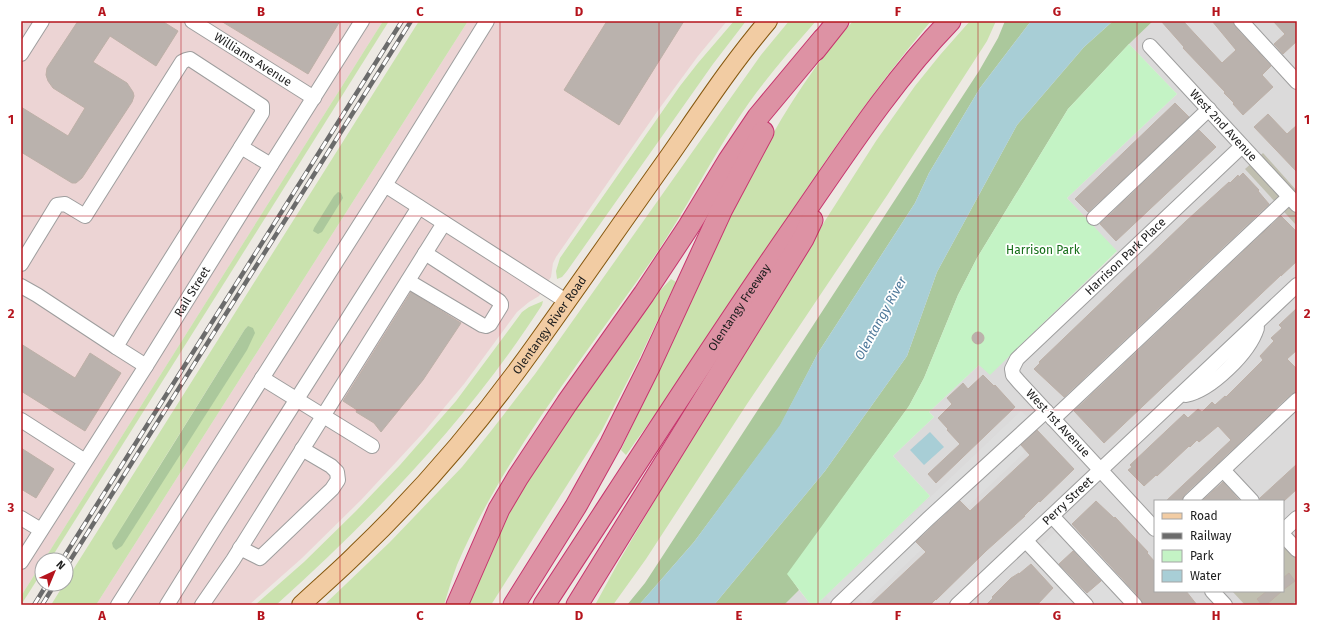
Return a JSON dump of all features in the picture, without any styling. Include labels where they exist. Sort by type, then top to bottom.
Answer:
[{"type":"highway","points":[[457,605],[499,509],[518,477],[567,403],[644,294],[758,117],[838,21]]},
{"type":"highway","name":"Olentangy Freeway","points":[[544,605],[767,266],[845,153],[912,64],[950,21]]},
{"type":"highway","points":[[514,605],[576,506],[611,443],[650,364],[722,209],[758,141],[793,81],[823,39]]},
{"type":"highway","points":[[580,601],[803,239],[845,153]]},
{"type":"highway","points":[[500,605],[576,506]]},
{"type":"main road","name":"Olentangy River Road","points":[[301,605],[357,554],[455,449],[535,346],[709,99],[748,45],[768,21]]},
{"type":"street","points":[[21,54],[42,21]]},
{"type":"street","name":"Williams Avenue","points":[[192,21],[314,98]]},
{"type":"street","name":"Rail Street","points":[[21,562],[146,366],[362,21]]},
{"type":"street","points":[[118,605],[385,185],[487,21]]},
{"type":"street","points":[[1241,21],[1297,82]]},
{"type":"street","name":"West 2nd Avenue","points":[[1150,46],[1293,201]]},
{"type":"street","points":[[21,264],[57,205],[65,204],[85,216],[182,62],[190,60],[262,106],[262,112],[241,147],[116,347]]},
{"type":"street","points":[[1094,218],[1209,109]]},
{"type":"street","name":"Harrison Park Place","points":[[1012,369],[1016,359],[1242,146]]},
{"type":"street","points":[[241,147],[271,165]]},
{"type":"street","points":[[385,185],[566,301]]},
{"type":"street","points":[[838,605],[932,515],[1049,415],[1293,201]]},
{"type":"street","points":[[167,605],[419,207]]},
{"type":"street","points":[[202,605],[324,416],[444,223]]},
{"type":"street","points":[[408,281],[482,326],[490,324],[501,306],[499,301],[425,253]]},
{"type":"street","name":"Perry Street","points":[[957,605],[1179,396],[1192,394],[1209,384],[1235,362],[1256,331],[1260,320],[1297,285]]},
{"type":"street","points":[[21,286],[146,366]]},
{"type":"street","name":"West 1st Avenue","points":[[1012,369],[1013,375],[1154,529]]},
{"type":"street","points":[[262,378],[372,446]]},
{"type":"street","points":[[1191,500],[1297,400]]},
{"type":"street","points":[[21,420],[85,461]]},
{"type":"street","points":[[240,548],[260,558],[332,489],[338,480],[337,472],[331,466],[302,449]]},
{"type":"street","points":[[1223,470],[1251,500]]},
{"type":"street","points":[[1052,516],[1135,605]]},
{"type":"street","points":[[21,518],[41,530]]},
{"type":"street","points":[[1284,530],[1297,518]]},
{"type":"street","points":[[1284,536],[1297,550]]},
{"type":"street","points":[[1026,541],[1081,603]]},
{"type":"street","points":[[1216,592],[1225,605]]},
{"type":"shaded area","points":[[25,21],[383,21],[49,552],[34,552],[34,576],[21,596],[21,28]]},
{"type":"shaded area","points":[[468,21],[727,21],[698,56],[659,109],[556,257],[553,263],[551,277],[539,296],[517,312],[464,384],[423,433],[361,500],[301,559],[249,605],[96,605]]},
{"type":"shaded area","points":[[1153,21],[1297,21],[1297,605],[816,605],[930,496],[893,456],[934,417],[929,412],[980,364],[990,374],[1117,252],[1067,198],[1177,94],[1129,44]]},
{"type":"shaded area","points":[[1263,153],[1297,191],[1297,226],[1245,169]]},
{"type":"shaded area","points":[[1021,411],[1036,426],[1018,443],[1025,452],[968,506],[960,499],[915,541],[922,549],[864,604],[857,597],[848,605],[834,605],[826,596]]},
{"type":"shaded area","points":[[1065,523],[1142,605],[1054,605],[1067,593],[1031,554]]},
{"type":"shaded area","points":[[1284,542],[1297,550],[1297,600],[1292,605],[1245,605],[1233,592],[1284,592]]},
{"type":"shaded area","points":[[799,590],[811,605],[784,605]]},
{"type":"green space","points":[[383,21],[389,21],[55,552],[49,552]]},
{"type":"green space","points":[[419,21],[468,21],[96,605],[51,605],[59,592],[74,592],[74,568]],"holes":[[[248,326],[112,542],[245,329]]]},
{"type":"green space","points":[[734,21],[746,21],[713,64],[567,271],[562,277],[557,279],[556,271],[560,258],[680,86]]},
{"type":"green space","points":[[789,21],[816,21],[754,96],[726,138],[656,254],[575,367],[523,444],[499,483],[477,524],[457,565],[444,605],[324,605],[390,542],[462,467],[491,431],[535,374],[761,55]]},
{"type":"green space","points":[[853,21],[931,21],[899,60],[839,141],[690,365],[626,455],[621,450],[744,187],[793,100],[831,46]]},
{"type":"green space","points":[[970,21],[996,21],[987,41],[888,194],[747,404],[646,559],[613,605],[595,605],[618,563],[752,335],[876,141],[915,86]]},
{"type":"green space","points":[[1005,21],[1031,21],[980,88],[929,173],[915,203],[818,353],[780,426],[694,542],[639,605],[627,605],[645,583],[979,71],[998,38]]},
{"type":"green space","points":[[1113,21],[1153,21],[1129,44],[1068,109],[977,258],[958,295],[924,378],[909,406],[788,574],[799,590],[784,605],[714,605],[825,471],[907,356],[937,272],[1017,125],[1084,47]]},
{"type":"green space","name":"Harrison Park","points":[[1129,44],[1177,94],[1067,198],[1117,251],[990,375],[979,365],[929,412],[934,417],[893,456],[930,496],[816,605],[811,605],[787,574],[909,406],[924,378],[958,295],[977,258],[1068,109]]},
{"type":"green space","points":[[338,192],[341,193],[343,198],[322,232],[318,234],[313,231],[314,228]]},
{"type":"green space","points":[[671,279],[676,282],[639,359],[602,430],[491,605],[467,605],[484,556],[527,478],[654,297]]},
{"type":"green space","points":[[543,301],[542,305],[514,346],[484,387],[419,464],[385,500],[276,605],[255,605],[304,562],[400,465],[456,401],[522,312]]},
{"type":"green space","points":[[248,326],[253,328],[255,333],[247,350],[122,546],[116,550],[112,543]]},
{"type":"green space","points":[[34,576],[34,585],[21,605],[21,596]]},
{"type":"water","name":"Olentangy River","points":[[1031,21],[1113,21],[1084,47],[1017,125],[937,272],[907,356],[825,471],[714,605],[639,605],[694,542],[780,425],[818,353],[915,203],[929,173],[980,88]]},
{"type":"water","points":[[930,432],[944,447],[924,465],[910,450]]},
{"type":"building","points":[[78,21],[162,21],[178,31],[156,66],[110,36],[93,62],[127,83],[134,96],[132,102],[82,178],[76,183],[72,183],[21,152],[21,107],[68,136],[85,108],[53,88],[46,75],[47,68]]},
{"type":"building","points":[[221,21],[340,21],[308,74]]},
{"type":"building","points":[[607,21],[684,21],[619,125],[564,90]]},
{"type":"building","points":[[1161,21],[1183,21],[1222,63],[1236,50],[1212,21],[1233,21],[1235,27],[1271,66],[1262,75],[1273,87],[1243,115],[1224,93],[1225,92],[1183,48],[1184,47]]},
{"type":"building","points":[[1273,21],[1297,21],[1297,41],[1283,54],[1274,44],[1285,34]]},
{"type":"building","points":[[1175,103],[1189,117],[1088,212],[1075,199]]},
{"type":"building","points":[[1268,114],[1287,134],[1297,125],[1297,172],[1254,127]]},
{"type":"building","points":[[1199,130],[1216,147],[1116,241],[1100,224]]},
{"type":"building","points":[[1243,173],[1259,190],[1258,191],[1269,204],[1064,397],[1034,369],[1040,363],[1039,362],[1185,222],[1229,182],[1230,183],[1238,175],[1239,177]]},
{"type":"building","points":[[1281,216],[1297,232],[1297,261],[1104,443],[1074,411]]},
{"type":"building","points":[[411,292],[461,323],[423,380],[381,432],[374,423],[356,412],[357,410],[343,401]]},
{"type":"building","points":[[1297,308],[1297,350],[1287,359],[1297,369],[1297,392],[1291,394],[1184,495],[1182,500],[1167,500],[1231,440],[1218,426],[1199,442],[1197,440],[1190,447],[1189,446],[1144,486],[1128,470],[1132,467],[1130,465],[1184,414],[1188,418],[1198,409],[1202,412],[1212,402],[1215,405],[1225,396],[1226,397],[1263,360],[1260,356],[1274,341],[1271,338],[1282,328],[1279,325]]},
{"type":"building","points":[[976,332],[980,332],[984,338],[980,344],[976,344],[972,340],[972,336]]},
{"type":"building","points":[[21,344],[75,378],[90,353],[121,373],[85,431],[21,391]]},
{"type":"building","points":[[983,375],[994,386],[995,385],[1015,407],[936,483],[928,474],[960,444],[938,418],[952,404],[947,398],[963,383],[968,389]]},
{"type":"building","points":[[1037,430],[1074,469],[930,605],[870,605],[926,552],[916,542],[934,525],[960,501],[970,511],[1030,455],[1021,445]]},
{"type":"building","points":[[21,448],[54,469],[36,498],[21,489]]},
{"type":"building","points":[[1297,464],[1297,489],[1284,501],[1260,500],[1260,498]]},
{"type":"building","points":[[1223,482],[1239,500],[1203,500]]},
{"type":"building","points":[[1096,501],[1114,518],[1115,517],[1148,552],[1147,553],[1154,561],[1154,592],[1187,592],[1197,605],[1143,605],[1141,599],[1072,524]]},
{"type":"building","points":[[1073,551],[1101,581],[1087,593],[1059,564]]},
{"type":"building","points":[[1031,564],[1053,588],[1037,605],[986,605],[1011,578],[1019,574]]},
{"type":"building","points":[[1289,573],[1295,581],[1284,589],[1284,577]]},
{"type":"building","points":[[1266,592],[1281,592],[1266,605],[1262,605],[1257,599]]},
{"type":"railway","points":[[67,552],[402,21]]},
{"type":"railway","points":[[74,554],[411,21]]},
{"type":"railway","points":[[34,605],[42,592]]},
{"type":"railway","points":[[42,605],[50,592]]}]
